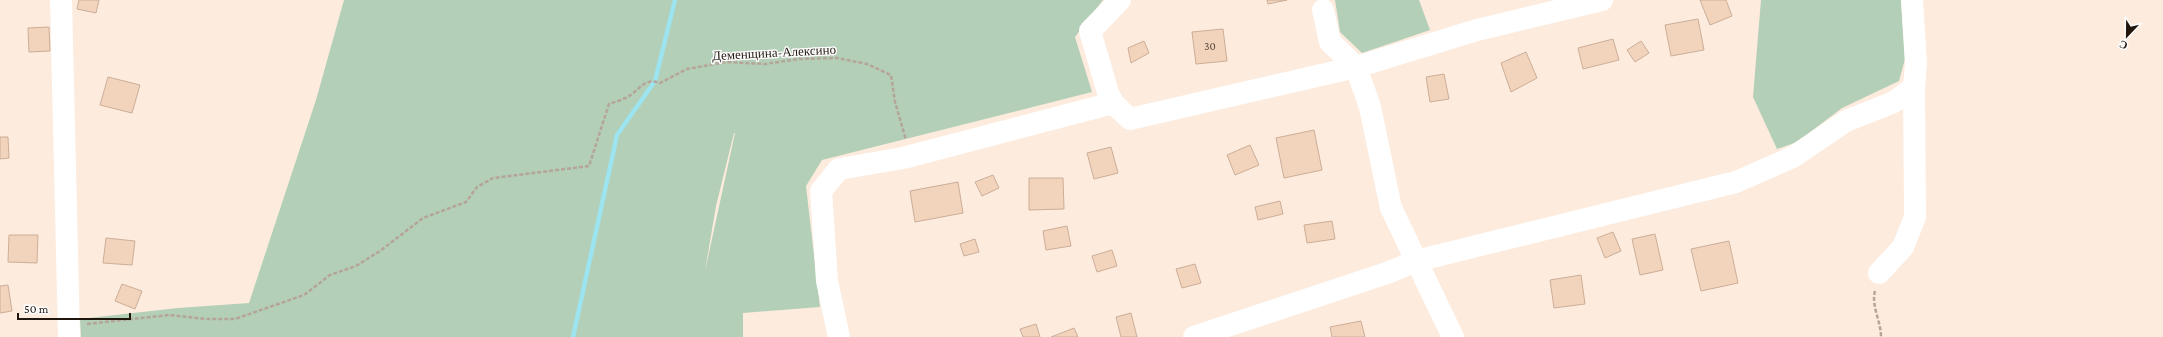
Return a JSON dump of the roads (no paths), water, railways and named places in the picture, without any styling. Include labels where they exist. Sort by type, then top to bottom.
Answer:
[{"type":"street","points":[[61,0],[77,330]]},
{"type":"street","points":[[1120,0],[1090,31],[1108,93],[1113,103],[1130,119],[1356,67],[1477,30],[1602,0]]},
{"type":"street","points":[[1879,273],[1903,246],[1914,217],[1914,86],[1916,64],[1912,0]]},
{"type":"street","points":[[1323,10],[1330,42],[1356,67],[1370,107],[1390,208],[1453,337]]},
{"type":"street","points":[[1194,337],[1387,273],[1416,261],[1736,182],[1793,157],[1846,121],[1894,102],[1914,86]]},
{"type":"street","points":[[839,337],[827,281],[821,191],[839,169],[903,158],[1113,103]]},
{"type":"waterway","points":[[573,337],[617,135],[655,81],[675,0]]}]
